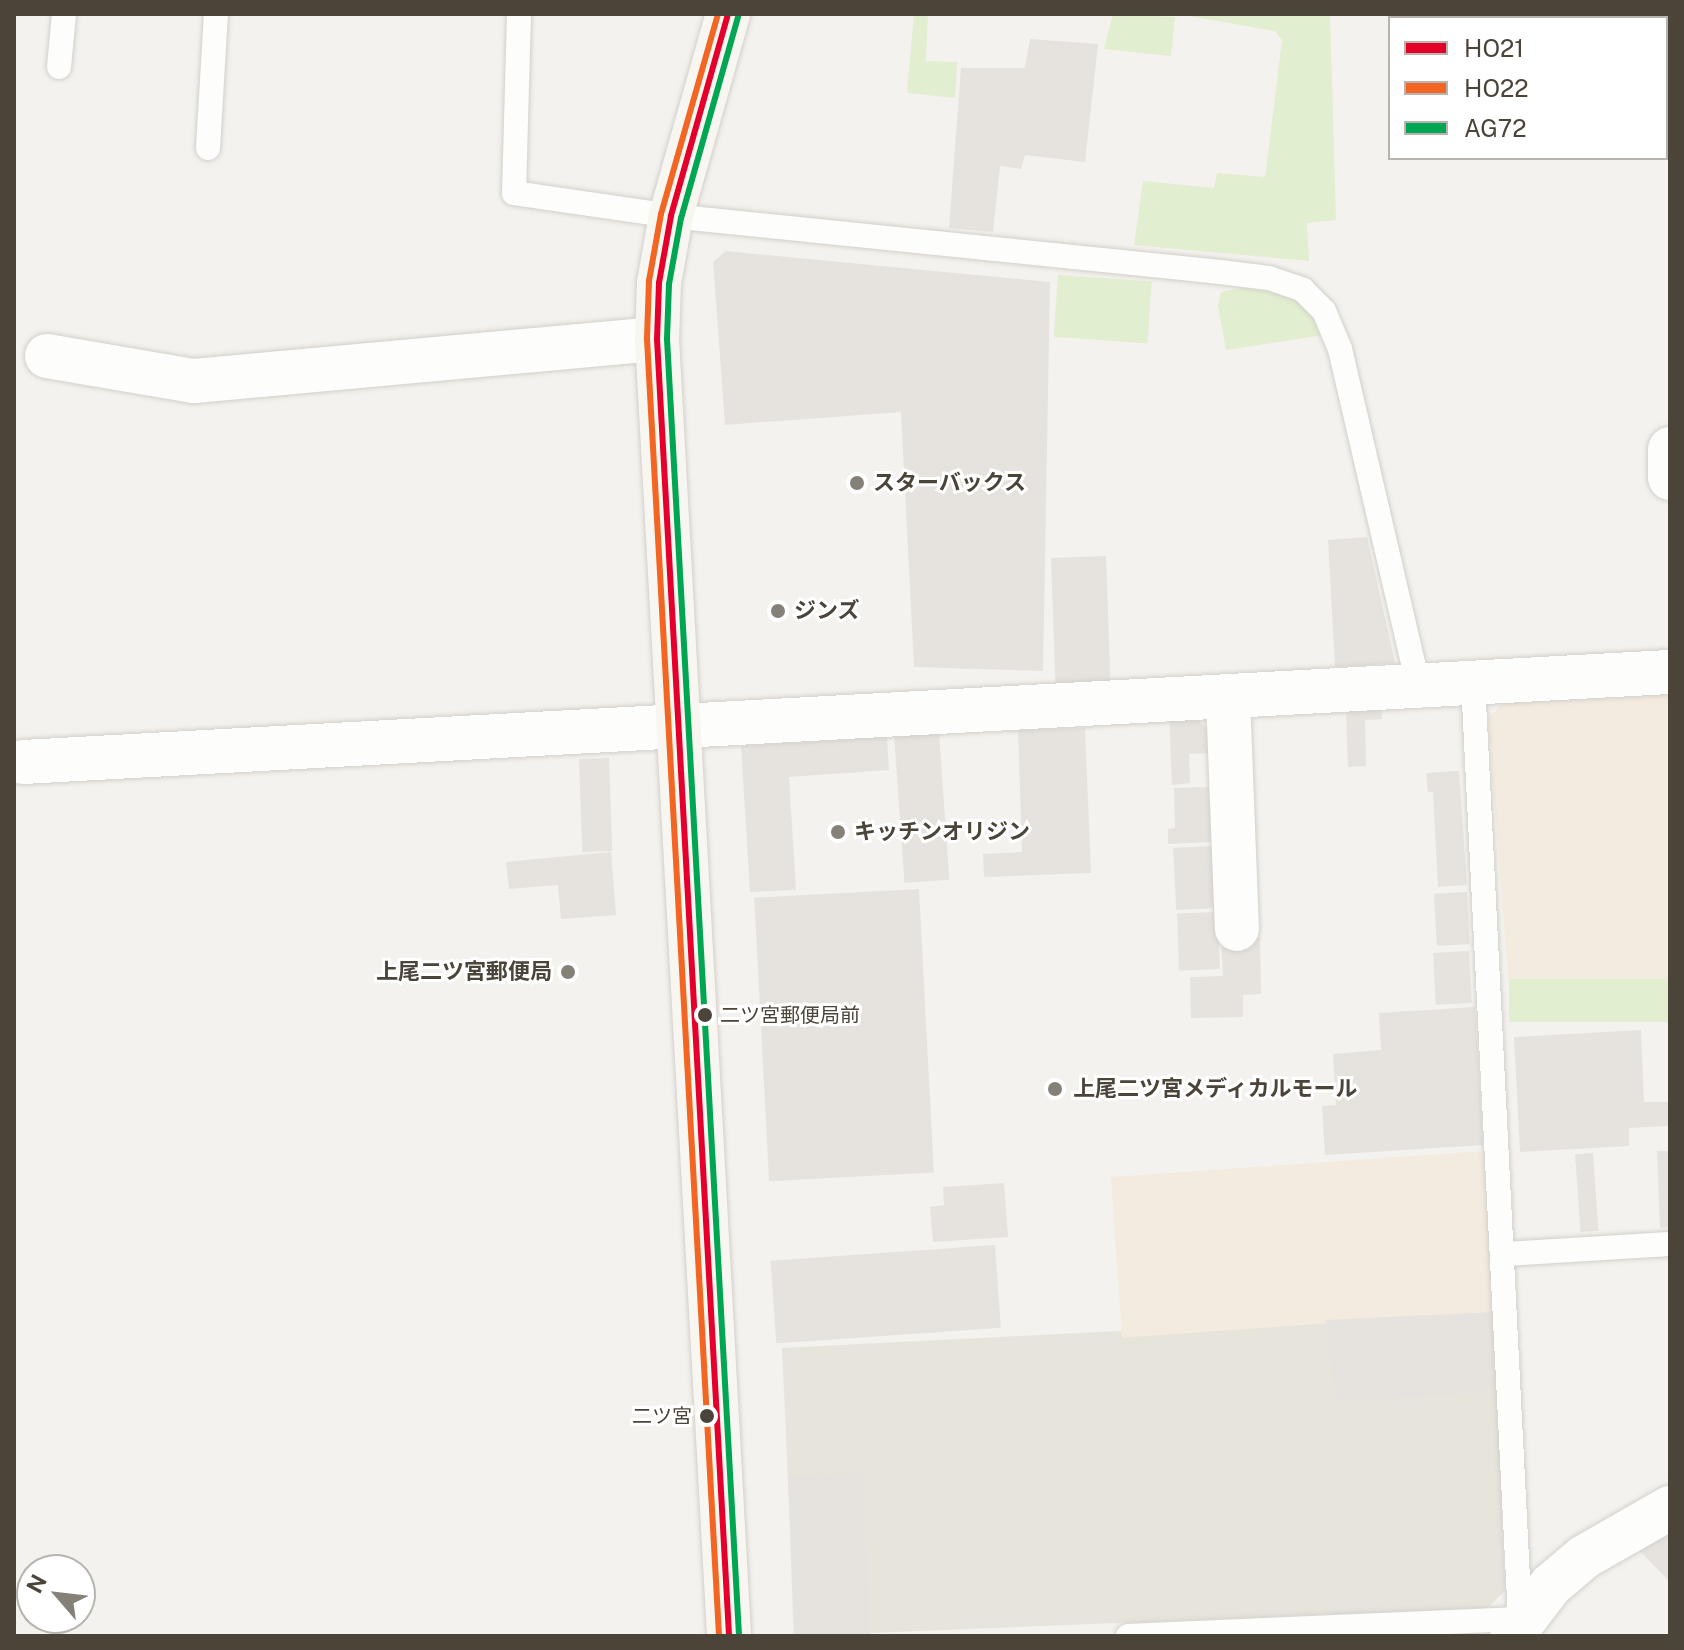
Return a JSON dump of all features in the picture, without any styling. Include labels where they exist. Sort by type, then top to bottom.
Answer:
[{"type":"main road","points":[[728,14],[671,216],[659,283],[657,339],[729,1636]]},
{"type":"street","points":[[47,356],[194,381],[657,339]]},
{"type":"street","points":[[1670,449],[1670,478]]},
{"type":"street","points":[[18,762],[1670,672]]},
{"type":"street","points":[[1228,697],[1237,929]]},
{"type":"street","points":[[1523,1630],[1584,1557],[1670,1508]]},
{"type":"lane","points":[[59,67],[64,14]]},
{"type":"lane","points":[[208,148],[216,14]]},
{"type":"lane","points":[[519,14],[514,193],[671,216],[1269,278],[1303,290],[1324,311],[1340,349],[1418,685]]},
{"type":"lane","points":[[1128,1636],[1523,1630],[1473,681]]},
{"type":"lane","points":[[1505,1254],[1670,1244]]},
{"type":"shaded area","points":[[1030,39],[1098,44],[1085,162],[1025,155],[1021,169],[1000,166],[993,232],[949,228],[961,68],[1025,68]]},
{"type":"shaded area","points":[[726,251],[1050,282],[1043,671],[914,667],[901,412],[725,425],[713,262]]},
{"type":"shaded area","points":[[1367,537],[1395,663],[1335,667],[1328,540]]},
{"type":"shaded area","points":[[1106,556],[1110,681],[1055,683],[1051,558]]},
{"type":"shaded area","points":[[1670,691],[1670,979],[1509,989],[1488,719],[1507,698]]},
{"type":"shaded area","points":[[1382,706],[1382,719],[1365,720],[1366,766],[1348,767],[1346,708]]},
{"type":"shaded area","points":[[1191,712],[1207,729],[1208,753],[1189,754],[1190,783],[1172,785],[1169,714]]},
{"type":"shaded area","points":[[1085,728],[1091,873],[984,877],[983,854],[1022,852],[1018,730]]},
{"type":"shaded area","points":[[939,732],[949,880],[904,883],[894,735]]},
{"type":"shaded area","points":[[887,736],[889,770],[789,777],[796,890],[750,892],[741,746]]},
{"type":"shaded area","points":[[609,758],[612,851],[582,852],[579,759]]},
{"type":"shaded area","points":[[1459,771],[1467,885],[1438,887],[1433,792],[1428,792],[1426,773]]},
{"type":"shaded area","points":[[1209,787],[1211,842],[1168,844],[1168,829],[1175,828],[1174,788]]},
{"type":"shaded area","points":[[1213,846],[1216,908],[1176,910],[1173,848]]},
{"type":"shaded area","points":[[611,852],[616,915],[561,919],[558,885],[509,889],[506,862]]},
{"type":"shaded area","points":[[919,889],[934,1173],[769,1181],[754,898]]},
{"type":"shaded area","points":[[1467,892],[1470,944],[1437,946],[1434,894]]},
{"type":"shaded area","points":[[1218,912],[1220,969],[1179,970],[1177,913]]},
{"type":"shaded area","points":[[1260,937],[1261,994],[1243,995],[1243,1017],[1191,1018],[1190,977],[1223,976],[1221,939]]},
{"type":"shaded area","points":[[1469,951],[1472,1003],[1436,1005],[1433,953]]},
{"type":"shaded area","points":[[1475,1007],[1483,1145],[1325,1155],[1322,1106],[1336,1105],[1333,1054],[1381,1050],[1379,1013]]},
{"type":"shaded area","points":[[1641,1030],[1644,1102],[1670,1102],[1670,1126],[1629,1128],[1629,1146],[1520,1152],[1514,1037]]},
{"type":"shaded area","points":[[1483,1151],[1494,1312],[1122,1338],[1111,1177]]},
{"type":"shaded area","points":[[1657,1151],[1670,1151],[1670,1227],[1660,1228]]},
{"type":"shaded area","points":[[1593,1153],[1598,1231],[1580,1232],[1575,1154]]},
{"type":"shaded area","points":[[1004,1183],[1008,1237],[933,1242],[930,1207],[944,1205],[943,1187]]},
{"type":"shaded area","points":[[995,1245],[1001,1328],[776,1343],[771,1261]]},
{"type":"shaded area","points":[[1494,1312],[1505,1591],[1487,1608],[795,1636],[782,1348]]},
{"type":"shaded area","points":[[1494,1312],[1497,1373],[1482,1393],[1335,1401],[1325,1320]]},
{"type":"shaded area","points":[[864,1473],[870,1634],[794,1636],[788,1476]]},
{"type":"shaded area","points":[[1670,1530],[1670,1582],[1636,1547]]},
{"type":"green space","points":[[914,14],[928,14],[926,61],[957,62],[955,98],[907,93]]},
{"type":"green space","points":[[1113,14],[1175,17],[1171,56],[1104,49]]},
{"type":"green space","points":[[1177,14],[1330,14],[1336,220],[1307,223],[1309,261],[1134,245],[1143,181],[1214,188],[1217,173],[1265,177],[1282,40],[1275,31]]},
{"type":"green space","points":[[1058,275],[1152,282],[1147,343],[1054,337]]},
{"type":"green space","points":[[1244,287],[1291,292],[1313,312],[1324,335],[1226,350],[1218,306],[1221,292]]},
{"type":"green space","points":[[1509,979],[1670,979],[1670,1022],[1509,1022]]},
{"type":"transit line","name":"HO22","points":[[718,14],[661,214],[649,281],[647,339],[719,1636]]},
{"type":"transit line","name":"HO21","points":[[728,14],[671,216],[659,283],[657,339],[729,1636]]},
{"type":"transit line","name":"AG72","points":[[738,17],[681,218],[669,284],[667,339],[739,1635]]},
{"type":"place","name":"スターバックス","points":[[857,483]]},
{"type":"place","name":"ジンズ","points":[[778,611]]},
{"type":"place","name":"キッチンオリジン","points":[[838,832]]},
{"type":"place","name":"上尾二ツ宮郵便局","points":[[568,972]]},
{"type":"place","name":"二ツ宮郵便局前","points":[[705,1015]]},
{"type":"place","name":"上尾二ツ宮メディカルモール","points":[[1055,1089]]},
{"type":"place","name":"二ツ宮","points":[[707,1416]]}]
